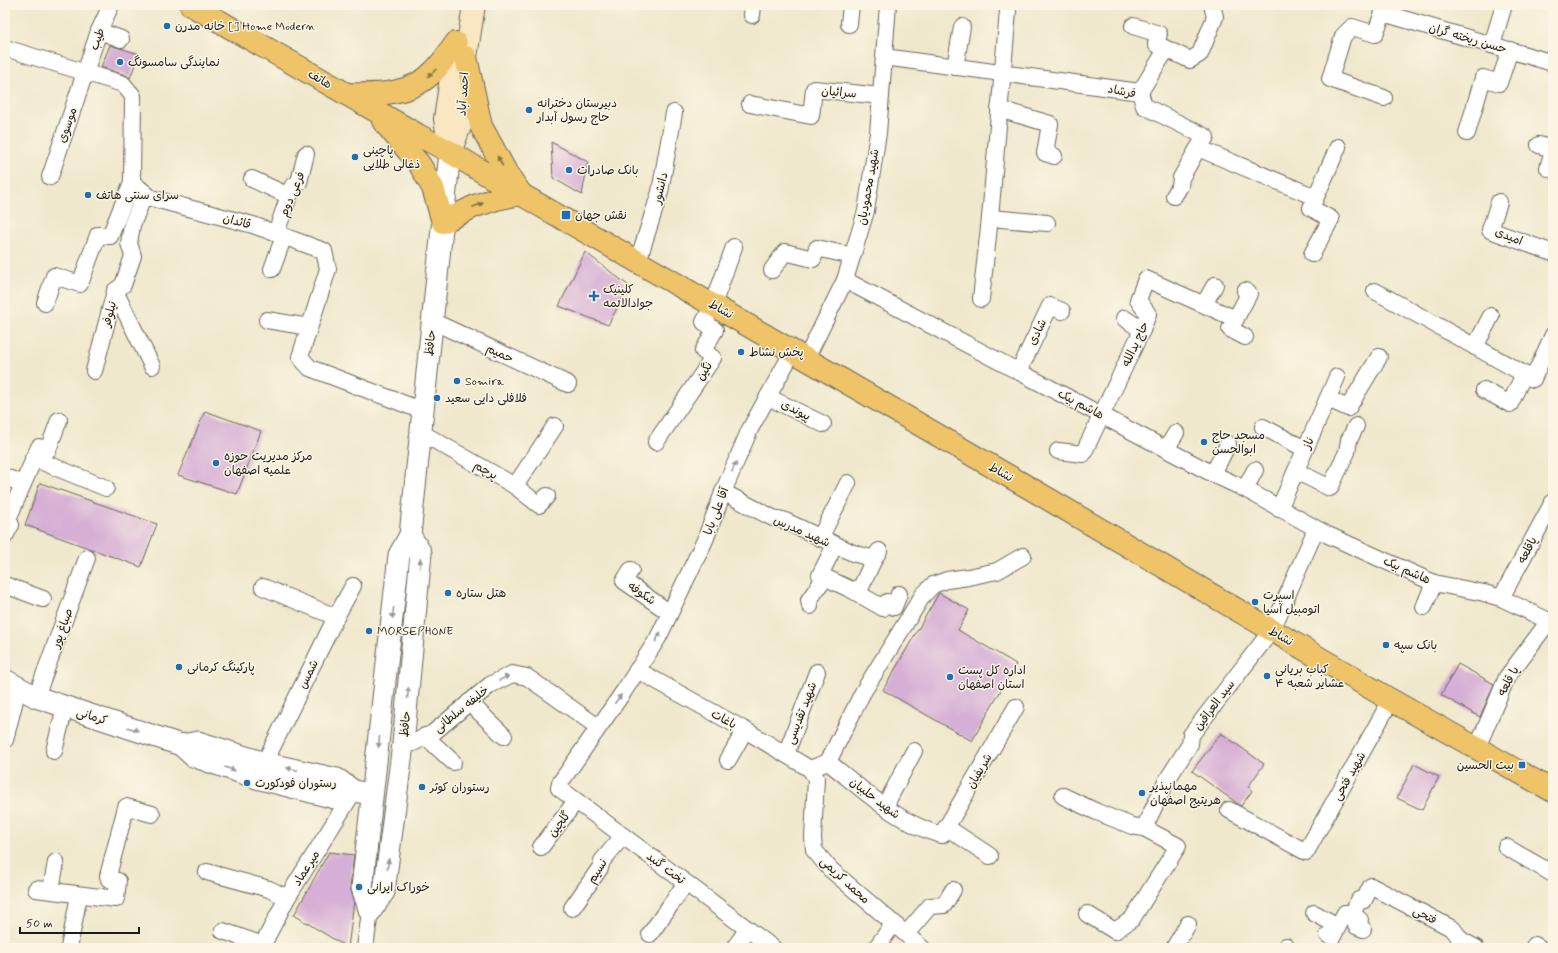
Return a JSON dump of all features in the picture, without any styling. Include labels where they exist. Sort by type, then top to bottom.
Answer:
[{"type":"main road","name":"هاتف","points":[[191,5],[450,152]]},
{"type":"main road","name":"احمد آباد","points":[[461,50],[464,5]]},
{"type":"main road","name":"احمد آباد","points":[[450,152],[445,119],[461,50],[474,5]]},
{"type":"main road","points":[[348,94],[375,94],[402,90],[419,84],[461,50],[481,126],[506,172],[521,194],[496,199],[475,206],[443,222],[433,188],[420,164],[372,109]]},
{"type":"main road","name":"نشاط","points":[[450,152],[1392,700],[1553,791]]},
{"type":"street","name":"طیب","points":[[85,73],[111,5]]},
{"type":"street","points":[[849,24],[852,5]]},
{"type":"street","name":"شهید محمودیان","points":[[799,355],[845,280],[866,211],[878,133],[888,5]]},
{"type":"street","points":[[1133,26],[1159,34],[1156,44],[1190,60],[1200,54],[1215,17],[1212,5]]},
{"type":"street","points":[[1492,45],[1504,5]]},
{"type":"street","points":[[1383,9],[1375,34],[1352,27],[1343,36],[1330,79],[1384,98]]},
{"type":"street","name":"حسن ریخته گران","points":[[1383,9],[1492,45],[1553,63]]},
{"type":"street","points":[[981,299],[990,218],[1008,11]]},
{"type":"street","points":[[955,67],[962,27]]},
{"type":"street","points":[[100,31],[122,39]]},
{"type":"street","points":[[5,48],[123,84],[133,96],[132,182],[110,236],[98,235],[80,284],[54,276],[45,304]]},
{"type":"street","points":[[1140,92],[1166,50]]},
{"type":"street","points":[[1468,133],[1483,78],[1499,83],[1510,50]]},
{"type":"street","name":"فرشاد","points":[[884,58],[1140,92],[1144,106],[1206,137],[1198,148]]},
{"type":"street","name":"موسوی","points":[[50,178],[85,73]]},
{"type":"street","name":"سرائیان","points":[[750,104],[811,116],[814,89],[881,96]]},
{"type":"street","points":[[999,109],[1050,124],[1045,153],[1054,156]]},
{"type":"street","name":"دانشور","points":[[638,261],[660,192],[674,113]]},
{"type":"street","points":[[1312,254],[1331,218],[1311,208],[1338,147]]},
{"type":"street","points":[[1174,196],[1180,186],[1181,178],[1198,148],[1315,197]]},
{"type":"street","points":[[1548,148],[1548,168],[1553,170]]},
{"type":"street","name":"حافظ","points":[[365,948],[370,912],[362,888],[364,793],[399,555],[410,535],[450,152]]},
{"type":"street","name":"فرعی دوم","points":[[272,269],[289,196],[292,187],[299,182],[306,154]]},
{"type":"street","points":[[252,179],[289,196]]},
{"type":"street","name":"قائدان","points":[[132,182],[151,198],[253,225],[324,251],[328,269],[300,357],[310,368],[423,411]]},
{"type":"street","name":"نیلوفر","points":[[94,371],[115,291],[123,285],[134,256],[129,243],[132,225],[145,193]]},
{"type":"street","name":"امیدی","points":[[1499,202],[1490,230],[1553,252]]},
{"type":"street","points":[[990,218],[1047,223]]},
{"type":"street","points":[[713,305],[734,247]]},
{"type":"street","points":[[772,270],[785,252],[813,259],[817,248],[852,256]]},
{"type":"street","name":"حاج یدالله","points":[[1058,451],[1083,454],[1142,330],[1148,314],[1138,300],[1146,279],[1236,318]]},
{"type":"street","name":"هاشم بیک","points":[[845,280],[1213,474],[1245,489],[1316,529],[1434,583],[1501,598],[1551,622]]},
{"type":"street","points":[[1204,304],[1216,285]]},
{"type":"street","points":[[115,291],[152,366]]},
{"type":"street","points":[[1245,291],[1249,294],[1230,329],[1245,337]]},
{"type":"street","points":[[1375,291],[1533,379],[1553,335]]},
{"type":"street","name":"نگین","points":[[656,442],[713,358],[703,351],[715,330],[704,322],[713,305]]},
{"type":"street","name":"شادی","points":[[1019,371],[1050,306],[1062,310]]},
{"type":"street","points":[[1475,347],[1491,316]]},
{"type":"street","points":[[1124,318],[1142,330]]},
{"type":"street","points":[[267,320],[309,327]]},
{"type":"street","name":"حمیم","points":[[432,322],[568,384]]},
{"type":"street","name":"آقا علی بابا","points":[[637,670],[658,638],[705,540],[750,429],[768,397],[799,355]]},
{"type":"street","points":[[1328,399],[1348,408],[1379,357]]},
{"type":"street","points":[[1484,390],[1510,404],[1524,374]]},
{"type":"street","name":"ناز","points":[[1279,509],[1337,377]]},
{"type":"street","name":"پیوندی","points":[[768,397],[823,424]]},
{"type":"street","points":[[5,536],[11,525],[8,519],[38,447],[48,450],[59,420]]},
{"type":"street","points":[[515,486],[555,426]]},
{"type":"street","points":[[1296,471],[1330,488],[1347,452],[1349,440],[1356,426]]},
{"type":"street","points":[[1263,427],[1306,449]]},
{"type":"street","name":"پرچم","points":[[420,432],[515,486],[539,505],[547,496]]},
{"type":"street","points":[[1166,449],[1176,433]]},
{"type":"street","points":[[1213,474],[1228,444]]},
{"type":"street","points":[[33,458],[106,488]]},
{"type":"street","points":[[1245,489],[1255,470]]},
{"type":"street","points":[[5,477],[22,484]]},
{"type":"street","points":[[820,538],[848,483]]},
{"type":"street","name":"شهید مدرس","points":[[724,492],[772,518],[783,520],[853,553],[876,555],[860,587],[853,595]]},
{"type":"street","name":"پاقلعه","points":[[1501,598],[1553,502]]},
{"type":"street","points":[[1272,630],[1316,529]]},
{"type":"street","name":"حافظ","points":[[370,912],[384,892],[403,744],[421,553],[410,535]]},
{"type":"street","points":[[835,545],[820,574],[853,595],[883,608],[887,602],[894,607],[899,594]]},
{"type":"street","points":[[810,769],[828,762],[863,692],[923,595],[933,585],[947,580],[968,578],[997,571],[1023,556]]},
{"type":"street","name":"صباغ پور","points":[[5,740],[20,689],[88,558]]},
{"type":"street","name":"شکوفه","points":[[632,570],[624,581],[670,613]]},
{"type":"street","points":[[810,606],[809,600],[825,577]]},
{"type":"street","points":[[1424,607],[1434,583]]},
{"type":"street","points":[[5,585],[43,599]]},
{"type":"street","name":"شمس","points":[[261,770],[336,617],[353,586]]},
{"type":"street","points":[[264,587],[336,617]]},
{"type":"street","name":"پا قلعه","points":[[1477,748],[1507,677],[1551,622]]},
{"type":"street","name":"سید العراقین","points":[[1144,828],[1167,780],[1190,744],[1191,735],[1272,630]]},
{"type":"street","points":[[598,727],[637,670]]},
{"type":"street","name":"باغات","points":[[637,670],[745,730],[810,769]]},
{"type":"street","name":"شهید تقدیسی","points":[[786,754],[816,672]]},
{"type":"street","name":"خلیفه سلطانی","points":[[403,744],[413,743],[432,733],[490,684],[512,674],[527,677],[598,727]]},
{"type":"street","name":"کرمانی","points":[[20,689],[65,707],[181,745],[198,742],[261,770],[337,779],[364,793]]},
{"type":"street","name":"شهید فتحی","points":[[1229,810],[1306,852],[1392,700]]},
{"type":"street","points":[[469,702],[504,736]]},
{"type":"street","points":[[54,751],[65,707]]},
{"type":"street","name":"شریفیان","points":[[944,831],[1016,707]]},
{"type":"street","name":"تخت گنبد","points":[[598,727],[558,788],[773,948]]},
{"type":"street","points":[[728,760],[745,730]]},
{"type":"street","points":[[425,736],[453,762]]},
{"type":"street","points":[[885,806],[914,751]]},
{"type":"street","name":"شهید حلبیان","points":[[828,762],[895,814],[929,832],[944,831],[990,856]]},
{"type":"street","name":"محمد کریمی","points":[[810,769],[816,778],[814,850],[830,869],[922,948]]},
{"type":"street","name":"میرعماد","points":[[262,947],[287,898],[364,793]]},
{"type":"street","points":[[1063,796],[1132,826],[1144,828],[1178,846],[1132,919],[1115,931],[1087,914]]},
{"type":"street","name":"گلچین","points":[[541,847],[576,801]]},
{"type":"street","points":[[56,862],[44,889],[116,899],[118,881],[109,879],[108,876],[126,807],[152,814]]},
{"type":"street","name":"نسیم","points":[[572,908],[600,868],[602,861],[623,836]]},
{"type":"street","points":[[1506,847],[1553,874]]},
{"type":"street","points":[[207,872],[269,889],[287,898]]},
{"type":"street","points":[[650,934],[686,883]]},
{"type":"street","name":"فتحی","points":[[1352,914],[1359,900],[1364,900],[1371,886],[1453,929],[1461,940],[1476,948]]},
{"type":"street","points":[[906,934],[930,906],[944,904],[954,890]]},
{"type":"street","points":[[69,948],[79,895]]},
{"type":"street","points":[[1314,913],[1333,930],[1345,913],[1352,914],[1360,920],[1356,926],[1363,929]]},
{"type":"street","points":[[876,948],[894,924]]},
{"type":"street","points":[[1174,948],[1188,924]]},
{"type":"street","points":[[734,948],[748,929]]},
{"type":"street","points":[[223,931],[262,947]]},
{"type":"street","points":[[1533,948],[1535,945],[1540,948]]},
{"type":"building","name":"نمایندگی سامسونگ","points":[[110,45],[139,54],[130,78],[126,75],[101,67]]},
{"type":"building","name":"بانک صادرات","points":[[551,142],[588,162],[582,195],[553,178]]},
{"type":"building","name":"کلینیک جوادالائمه","points":[[585,252],[629,286],[608,325],[559,306]]},
{"type":"building","points":[[205,411],[261,431],[237,494],[178,475]]},
{"type":"building","points":[[40,483],[157,524],[141,567],[25,525]]},
{"type":"building","name":"اداره کل پست استان اصفهان","points":[[939,593],[969,610],[958,630],[1016,664],[972,741],[883,690]]},
{"type":"building","points":[[1458,664],[1494,684],[1480,717],[1441,695]]},
{"type":"building","points":[[1221,733],[1264,764],[1248,787],[1252,791],[1241,806],[1192,771]]},
{"type":"building","points":[[1414,764],[1439,777],[1422,810],[1397,798]]},
{"type":"building","points":[[329,852],[354,855],[350,887],[354,901],[348,948],[294,915]]},
{"type":"place","name":"خانه مدرن [] Home Modern","points":[[167,26]]},
{"type":"place","name":"نمایندگی سامسونگ","points":[[120,62]]},
{"type":"place","name":"دبیرستان دخترانه حاج رسول آبدار","points":[[529,110]]},
{"type":"place","name":"پاچینی ذغالی طلایی","points":[[355,157]]},
{"type":"place","name":"بانک صادرات","points":[[569,170]]},
{"type":"place","name":"سرای سنتی هاتف","points":[[88,195]]},
{"type":"place","name":"نقش جهان","points":[[566,215]]},
{"type":"place","name":"کلینیک جوادالائمه","points":[[594,296]]},
{"type":"place","name":"پخش نشاط","points":[[741,352]]},
{"type":"place","name":"Somira","points":[[457,381]]},
{"type":"place","name":"فلافلی دایی سعید","points":[[437,398]]},
{"type":"place","name":"مسجد حاج ابوالحسن","points":[[1204,442]]},
{"type":"place","name":"مرکز مدیریت حوزه علمیه اصفهان","points":[[216,463]]},
{"type":"place","name":"هتل ستاره","points":[[448,593]]},
{"type":"place","name":"اسپرت اتومبیل آسیا","points":[[1255,602]]},
{"type":"place","name":"MORSEPHONE","points":[[369,631]]},
{"type":"place","name":"بانک سپه","points":[[1386,645]]},
{"type":"place","name":"پارکینگ کرمانی","points":[[179,667]]},
{"type":"place","name":"کباب بریانی عشایر شعبه ۴","points":[[1267,676]]},
{"type":"place","name":"اداره کل پست استان اصفهان","points":[[950,677]]},
{"type":"place","name":"بیت الحسین","points":[[1522,765]]},
{"type":"place","name":"رستوران فودکورت","points":[[247,783]]},
{"type":"place","name":"رستوران کوثر","points":[[422,787]]},
{"type":"place","name":"مهمانپذیر هریتیج اصفهان","points":[[1142,793]]},
{"type":"place","name":"خوراک ایرانی","points":[[359,887]]}]
